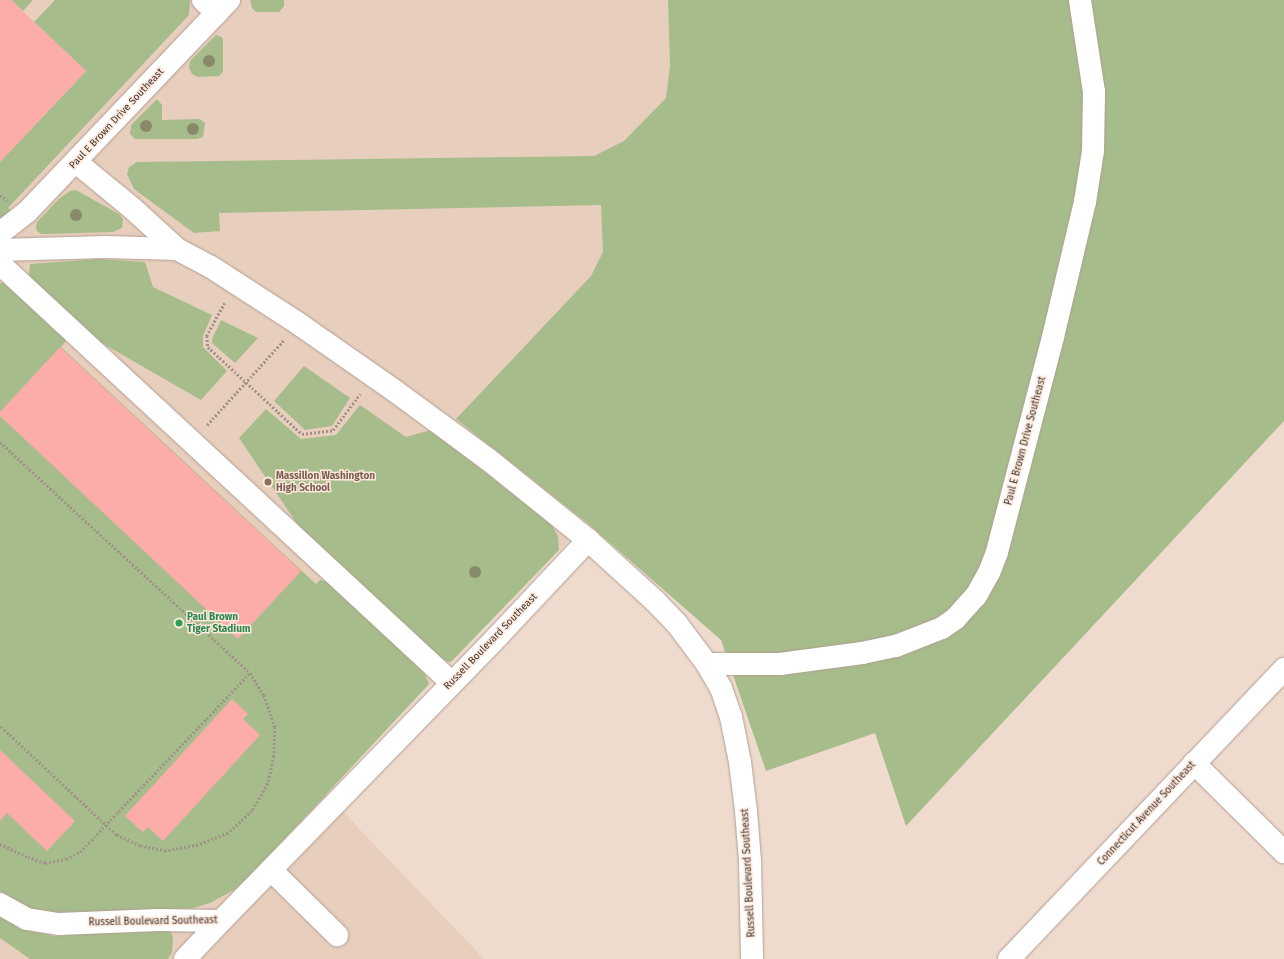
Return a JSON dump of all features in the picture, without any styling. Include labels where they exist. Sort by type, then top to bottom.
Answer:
[{"type":"street","name":"Paul E Brown Drive Southeast","points":[[707,664],[780,664],[862,653],[896,646],[942,628],[955,619],[976,596],[989,573],[997,552],[1019,468],[1085,202],[1093,151],[1094,92],[1080,0]]},
{"type":"street","name":"Paul E Brown Drive Southeast","points":[[0,233],[27,212],[76,162],[216,4]]},
{"type":"street","points":[[76,162],[132,208],[178,249],[299,324],[374,376],[489,460],[588,540]]},
{"type":"street","points":[[0,250],[105,247],[178,249]]},
{"type":"street","points":[[0,264],[452,683]]},
{"type":"street","name":"Russell Boulevard Southeast","points":[[0,904],[27,919],[59,924],[158,920],[221,921],[452,683],[588,540],[655,601],[677,624],[707,664],[721,688],[731,717],[740,762],[746,811],[750,861],[752,959]]},
{"type":"street","name":"Connecticut Avenue Southeast","points":[[1009,959],[1284,669]]},
{"type":"street","points":[[1194,764],[1284,852]]},
{"type":"street","points":[[271,870],[337,934]]},
{"type":"street","points":[[185,959],[221,921]]},
{"type":"path","points":[[235,283],[208,336],[208,346],[302,434],[334,430],[374,376]]},
{"type":"path","points":[[192,442],[299,324]]},
{"type":"path","points":[[0,442],[250,673],[264,695],[275,727],[274,756],[268,784],[252,811],[228,833],[198,845],[166,850],[140,846],[116,835],[0,726]]},
{"type":"path","points":[[0,844],[28,857],[45,862],[59,860],[80,852],[250,673]]},
{"type":"shaded area","name":"Massillon Washington High School","points":[[0,0],[891,0],[485,442],[586,522],[325,793],[484,959],[0,959]]},
{"type":"green space","points":[[11,0],[33,0],[23,11]]},
{"type":"green space","points":[[55,0],[190,0],[189,15],[8,208],[12,211],[0,222],[0,162],[86,71],[34,22]]},
{"type":"green space","points":[[250,0],[284,0],[284,6],[279,12],[256,12],[252,8]]},
{"type":"green space","points":[[668,0],[1284,0],[1284,421],[906,826],[875,733],[766,771],[721,640],[586,522],[456,419],[591,276],[603,252],[601,205],[219,213],[220,231],[194,233],[134,189],[127,174],[129,167],[137,162],[594,156],[624,141],[666,98],[670,66]]},
{"type":"green space","points":[[216,35],[222,37],[223,40],[223,72],[219,76],[198,77],[192,74],[189,68],[190,61]]},
{"type":"green space","points":[[157,99],[162,105],[162,120],[200,119],[205,123],[203,137],[197,139],[135,139],[130,134],[131,125]]},
{"type":"green space","points":[[76,190],[119,214],[123,219],[122,228],[113,232],[41,234],[37,231],[37,222],[59,199],[70,191]]},
{"type":"green space","points":[[99,259],[145,262],[153,287],[212,315],[203,336],[203,347],[227,371],[201,400],[93,338],[30,278],[29,274],[30,264]]},
{"type":"green space","name":"Paul Brown Tiger Stadium","points":[[0,283],[8,283],[66,337],[66,341],[61,347],[316,584],[320,580],[326,581],[423,671],[429,684],[251,875],[234,890],[210,903],[193,908],[124,914],[46,917],[10,900],[0,891]]},
{"type":"green space","points":[[221,320],[258,338],[235,363],[212,343],[212,339]]},
{"type":"green space","points":[[304,366],[350,398],[332,426],[305,430],[274,401]]},
{"type":"green space","points":[[360,405],[406,437],[431,430],[551,524],[558,536],[559,550],[451,662],[437,659],[304,534],[239,438],[266,409],[301,439],[336,435]]},
{"type":"green space","points":[[0,914],[18,928],[54,936],[165,929],[170,931],[173,937],[172,952],[168,959],[30,959],[0,938]]},
{"type":"building","points":[[0,0],[11,0],[86,71],[0,162]]},
{"type":"building","points":[[60,347],[301,571],[238,639],[0,416],[0,412]]},
{"type":"building","points":[[232,699],[248,714],[243,719],[260,735],[163,841],[148,827],[143,832],[125,816]]},
{"type":"building","points":[[0,750],[75,821],[47,851],[7,813],[0,821]]},
{"type":"place","name":"Massillon Washington High School","points":[[268,482]]},
{"type":"place","name":"Paul Brown Tiger Stadium","points":[[179,623]]}]
